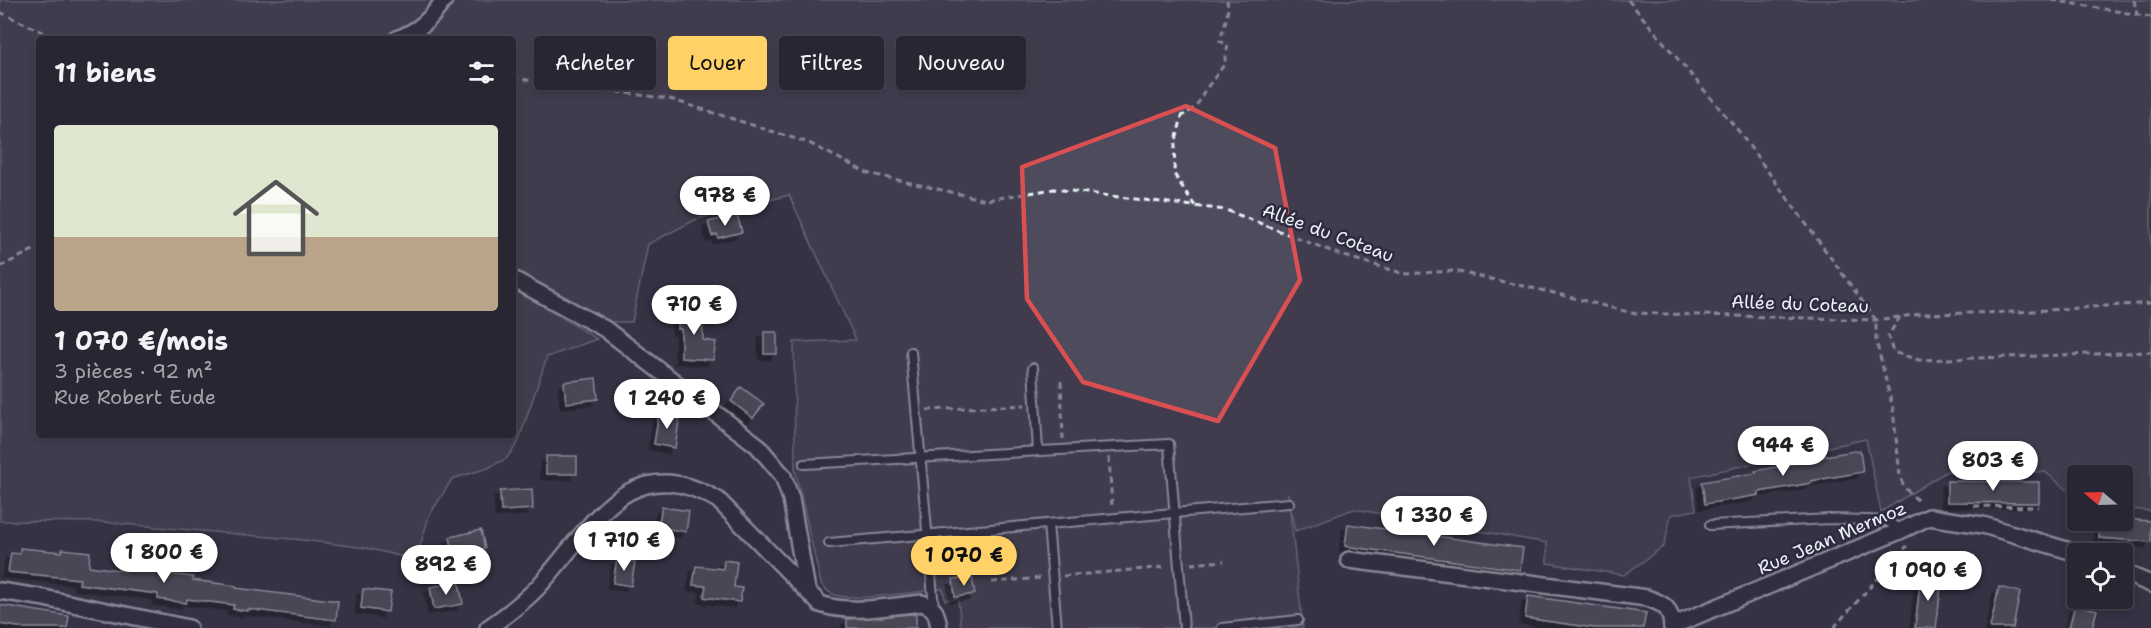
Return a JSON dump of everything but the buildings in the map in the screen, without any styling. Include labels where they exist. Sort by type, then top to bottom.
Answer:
[{"type":"street","points":[[404,36],[416,31],[432,17],[444,0]]},
{"type":"street","points":[[516,281],[604,329],[757,444],[783,476],[791,499],[807,590]]},
{"type":"street","points":[[488,628],[537,589],[590,524],[614,500],[632,489],[650,484],[672,482],[698,488],[718,500],[820,604],[834,609],[861,609],[922,603],[937,613],[939,628]]},
{"type":"street","name":"Rue Jean Mermoz","points":[[1348,560],[1647,598],[1663,604],[1669,613],[1672,627],[1929,517],[1983,525],[2067,548]]},
{"type":"street","points":[[2133,577],[2151,584]]},
{"type":"street","points":[[0,591],[189,628]]},
{"type":"lane","points":[[911,352],[934,609]]},
{"type":"lane","points":[[1033,368],[1038,451]]},
{"type":"lane","points":[[804,464],[1169,444],[1184,628]]},
{"type":"lane","points":[[829,543],[1289,502]]},
{"type":"lane","points":[[1710,525],[1829,519],[1887,521],[1906,528]]},
{"type":"lane","points":[[1048,524],[1057,628]]},
{"type":"lane","points":[[1228,628],[1298,620]]},
{"type":"path","points":[[1195,206],[1174,174],[1175,145],[1182,116],[1194,108],[1226,59],[1228,45],[1220,41],[1226,23],[1227,0]]},
{"type":"path","points":[[1628,0],[1737,129],[1876,320],[1876,340],[1893,409],[1899,476],[1904,487],[1921,505]]},
{"type":"path","points":[[2052,0],[2151,17]]},
{"type":"path","points":[[2134,0],[2137,15]]},
{"type":"path","points":[[0,12],[51,36]]},
{"type":"path","name":"Allée du Coteau","points":[[516,78],[670,99],[809,143],[867,173],[986,200],[1054,189],[1227,210],[1341,255],[1405,274],[1454,272],[1554,293],[1632,313],[1876,320],[1922,314],[2018,312],[2151,303]]},
{"type":"path","points":[[0,267],[36,249]]},
{"type":"path","points":[[1900,317],[1888,336],[1893,352],[1919,360],[2151,352]]},
{"type":"path","points":[[1061,381],[1063,450]]},
{"type":"path","points":[[916,410],[1035,404]]},
{"type":"path","points":[[1108,448],[1113,518]]},
{"type":"path","points":[[1835,628],[1912,540],[1906,528]]},
{"type":"path","points":[[992,582],[1224,561]]},
{"type":"highlighted area","points":[[1186,106],[1275,148],[1300,280],[1218,421],[1083,382],[1027,299],[1022,167]]},
{"type":"shaded area","points":[[0,0],[2151,0],[2151,511],[2133,509],[2133,465],[2067,465],[2067,490],[2045,472],[1947,471],[1881,512],[1866,439],[1691,477],[1696,510],[1671,515],[1664,546],[1624,575],[1547,563],[1547,543],[1354,509],[1295,531],[1288,493],[1303,628],[961,628],[958,599],[945,600],[943,589],[872,597],[844,597],[831,593],[821,584],[795,470],[794,342],[856,340],[789,195],[697,219],[648,244],[632,322],[611,322],[564,306],[561,317],[597,339],[547,357],[518,443],[506,459],[488,468],[452,479],[429,516],[416,560],[366,548],[102,522],[0,521]]}]
